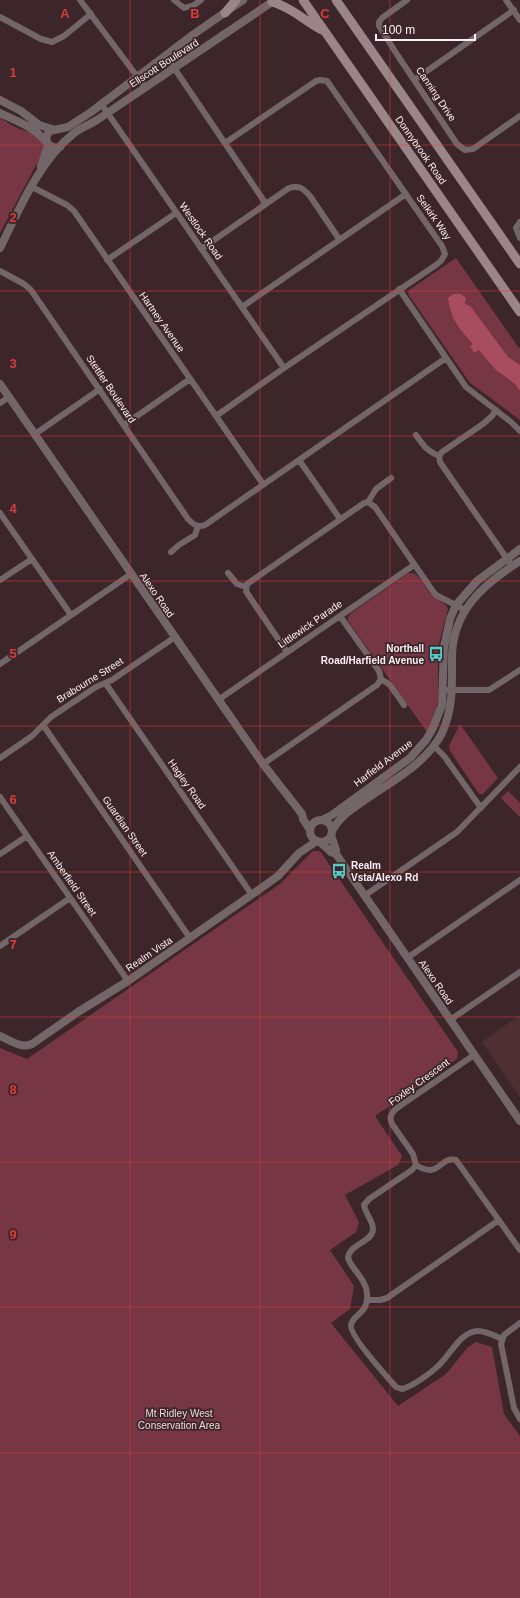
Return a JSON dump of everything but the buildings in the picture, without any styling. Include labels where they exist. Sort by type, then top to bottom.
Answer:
[{"type":"main road","points":[[225,13],[236,0]]},
{"type":"main road","name":"Donnybrook Road","points":[[303,0],[520,312]]},
{"type":"main road","name":"Donnybrook Road","points":[[336,0],[520,264]]},
{"type":"main road","points":[[274,1],[306,21],[324,30]]},
{"type":"street","points":[[80,0],[145,87]]},
{"type":"street","points":[[174,0],[184,8],[194,5],[202,0]]},
{"type":"street","name":"Ellscott Boulevard","points":[[55,129],[68,127],[102,105],[194,34],[243,0]]},
{"type":"street","name":"Canning Drive","points":[[407,0],[382,18],[379,22],[382,32],[457,144],[465,150],[473,149],[520,116]]},
{"type":"street","points":[[506,0],[520,20]]},
{"type":"street","name":"Ellscott Boulevard","points":[[40,171],[62,144],[74,133],[108,113],[274,1]]},
{"type":"street","points":[[414,80],[514,10]]},
{"type":"street","points":[[0,17],[41,39],[52,42],[64,36],[91,14]]},
{"type":"street","points":[[166,56],[266,204]]},
{"type":"street","name":"Selkirk Way","points":[[216,416],[441,261],[445,254],[442,246],[326,81],[316,81],[225,143]]},
{"type":"street","points":[[0,100],[21,111],[39,125],[55,129],[64,136],[62,144],[54,148],[36,131],[0,113]]},
{"type":"street","name":"Westlock Road","points":[[102,105],[284,368]]},
{"type":"street","points":[[47,143],[47,132],[55,129]]},
{"type":"street","name":"Ellscott Boulevard","points":[[0,248],[40,171],[47,143]]},
{"type":"street","name":"Hartney Avenue","points":[[32,187],[71,208],[263,484]]},
{"type":"street","points":[[201,249],[289,188],[299,187],[304,189],[310,196],[339,239]]},
{"type":"street","points":[[242,307],[406,194]]},
{"type":"street","points":[[107,260],[176,213]]},
{"type":"street","points":[[520,222],[516,228],[520,238]]},
{"type":"street","name":"Stettler Boulevard","points":[[0,272],[24,284],[31,290],[188,519],[198,526]]},
{"type":"street","points":[[399,289],[466,387],[511,422],[520,431]]},
{"type":"street","points":[[171,552],[195,535],[198,526],[205,525],[446,358]]},
{"type":"street","points":[[124,424],[190,379]]},
{"type":"street","name":"Alexo Road","points":[[0,384],[218,700],[263,764],[302,814],[303,819],[310,831]]},
{"type":"street","points":[[35,434],[100,389]]},
{"type":"street","points":[[0,403],[9,397]]},
{"type":"street","points":[[496,410],[488,420],[442,452],[439,456],[440,462],[512,566]]},
{"type":"street","points":[[416,435],[429,452],[439,456]]},
{"type":"street","points":[[299,460],[340,519]]},
{"type":"street","points":[[246,587],[250,581],[361,504],[368,502],[376,490],[392,478]]},
{"type":"street","points":[[368,502],[375,507],[436,595],[465,610]]},
{"type":"street","points":[[0,514],[71,615]]},
{"type":"street","name":"Harfield Avenue","points":[[320,820],[332,815],[400,766],[422,747],[439,714],[443,690],[444,640],[450,618],[456,605],[471,586],[520,549]]},
{"type":"street","points":[[0,580],[32,559]]},
{"type":"street","name":"Harfield Avenue","points":[[332,833],[336,822],[411,768],[434,746],[442,732],[448,714],[453,690],[453,641],[458,624],[465,610],[481,589],[520,561]]},
{"type":"street","name":"Littlewick Parade","points":[[218,700],[414,565]]},
{"type":"street","points":[[228,573],[237,584],[246,587]]},
{"type":"street","points":[[0,664],[131,574]]},
{"type":"street","points":[[246,587],[249,596],[288,652]]},
{"type":"street","points":[[340,616],[379,671],[381,679],[390,685],[404,705]]},
{"type":"street","name":"Brabourne Street","points":[[0,758],[32,736],[51,717],[96,687],[106,684],[175,637]]},
{"type":"street","points":[[443,690],[489,690],[520,670]]},
{"type":"street","points":[[263,764],[377,685],[381,679]]},
{"type":"street","name":"Hagley Road","points":[[106,684],[252,895]]},
{"type":"street","name":"Guardian Street","points":[[43,725],[190,938]]},
{"type":"street","points":[[434,746],[444,756],[481,808]]},
{"type":"street","points":[[364,896],[457,832],[520,767]]},
{"type":"street","name":"Amberfield Street","points":[[0,797],[128,981]]},
{"type":"street","points":[[302,814],[306,814],[320,820],[330,825],[332,833],[326,841],[319,842],[310,831],[312,826],[320,820]]},
{"type":"street","name":"Realm Vista","points":[[299,853],[310,831]]},
{"type":"street","name":"Alexo Road","points":[[332,833],[336,854],[520,1121]]},
{"type":"street","points":[[0,854],[27,836]]},
{"type":"street","name":"Alexo Road","points":[[319,842],[331,852],[336,854]]},
{"type":"street","name":"Realm Vista","points":[[0,1036],[21,1045],[28,1045],[128,981],[252,895],[274,878],[299,853],[319,842]]},
{"type":"street","points":[[407,958],[520,880]]},
{"type":"street","points":[[0,946],[70,898]]},
{"type":"street","points":[[450,1020],[520,972]]},
{"type":"street","name":"Foxley Crescent","points":[[416,1165],[413,1154],[392,1124],[392,1114],[397,1108],[474,1055]]},
{"type":"street","points":[[502,1339],[484,1332],[478,1331],[470,1333],[458,1343],[436,1368],[406,1388],[398,1388],[357,1340],[351,1330],[352,1323],[364,1309],[367,1300],[366,1288],[348,1258],[348,1253],[369,1237],[372,1232],[372,1226],[365,1213],[364,1205],[369,1199],[412,1170],[416,1165],[429,1171],[451,1159],[456,1160],[520,1250]]},
{"type":"street","points":[[367,1300],[380,1300],[387,1298],[499,1220]]},
{"type":"street","points":[[520,1323],[508,1331],[502,1339],[513,1401],[516,1413],[520,1419]]},
{"type":"street","points":[[513,1401],[520,1399]]},
{"type":"shaded area","points":[[453,294],[461,294],[466,298],[465,304],[471,307],[508,357],[520,365],[520,391],[515,384],[495,369],[479,350],[474,353],[470,346],[473,344],[460,328],[451,312],[448,298]]},
{"type":"shaded area","points":[[520,1015],[520,1097],[482,1042]]},
{"type":"green space","points":[[0,118],[15,127],[38,137],[43,147],[40,163],[36,165],[0,233]]},
{"type":"green space","points":[[456,258],[520,348],[520,420],[470,383],[408,294],[409,290]]},
{"type":"green space","points":[[411,573],[417,576],[430,593],[445,604],[448,609],[438,647],[438,701],[434,717],[427,732],[348,621],[348,617],[351,613],[407,574]]},
{"type":"green space","points":[[460,724],[498,778],[483,794],[479,794],[450,751],[449,746]]},
{"type":"green space","points":[[508,791],[520,803],[520,817],[501,798]]},
{"type":"green space","name":"Mt Ridley West Conservation Area","points":[[313,851],[320,851],[458,1052],[457,1059],[375,1116],[402,1156],[398,1165],[345,1195],[359,1222],[356,1232],[330,1250],[354,1286],[350,1309],[331,1323],[398,1406],[446,1374],[468,1347],[476,1342],[492,1347],[504,1414],[520,1436],[520,1598],[0,1598],[0,1048],[27,1059],[280,884]]},
{"type":"place","name":"Northall Road/Harfield Avenue","points":[[436,654]]},
{"type":"place","name":"Realm Vsta/Alexo Rd","points":[[339,871]]}]
